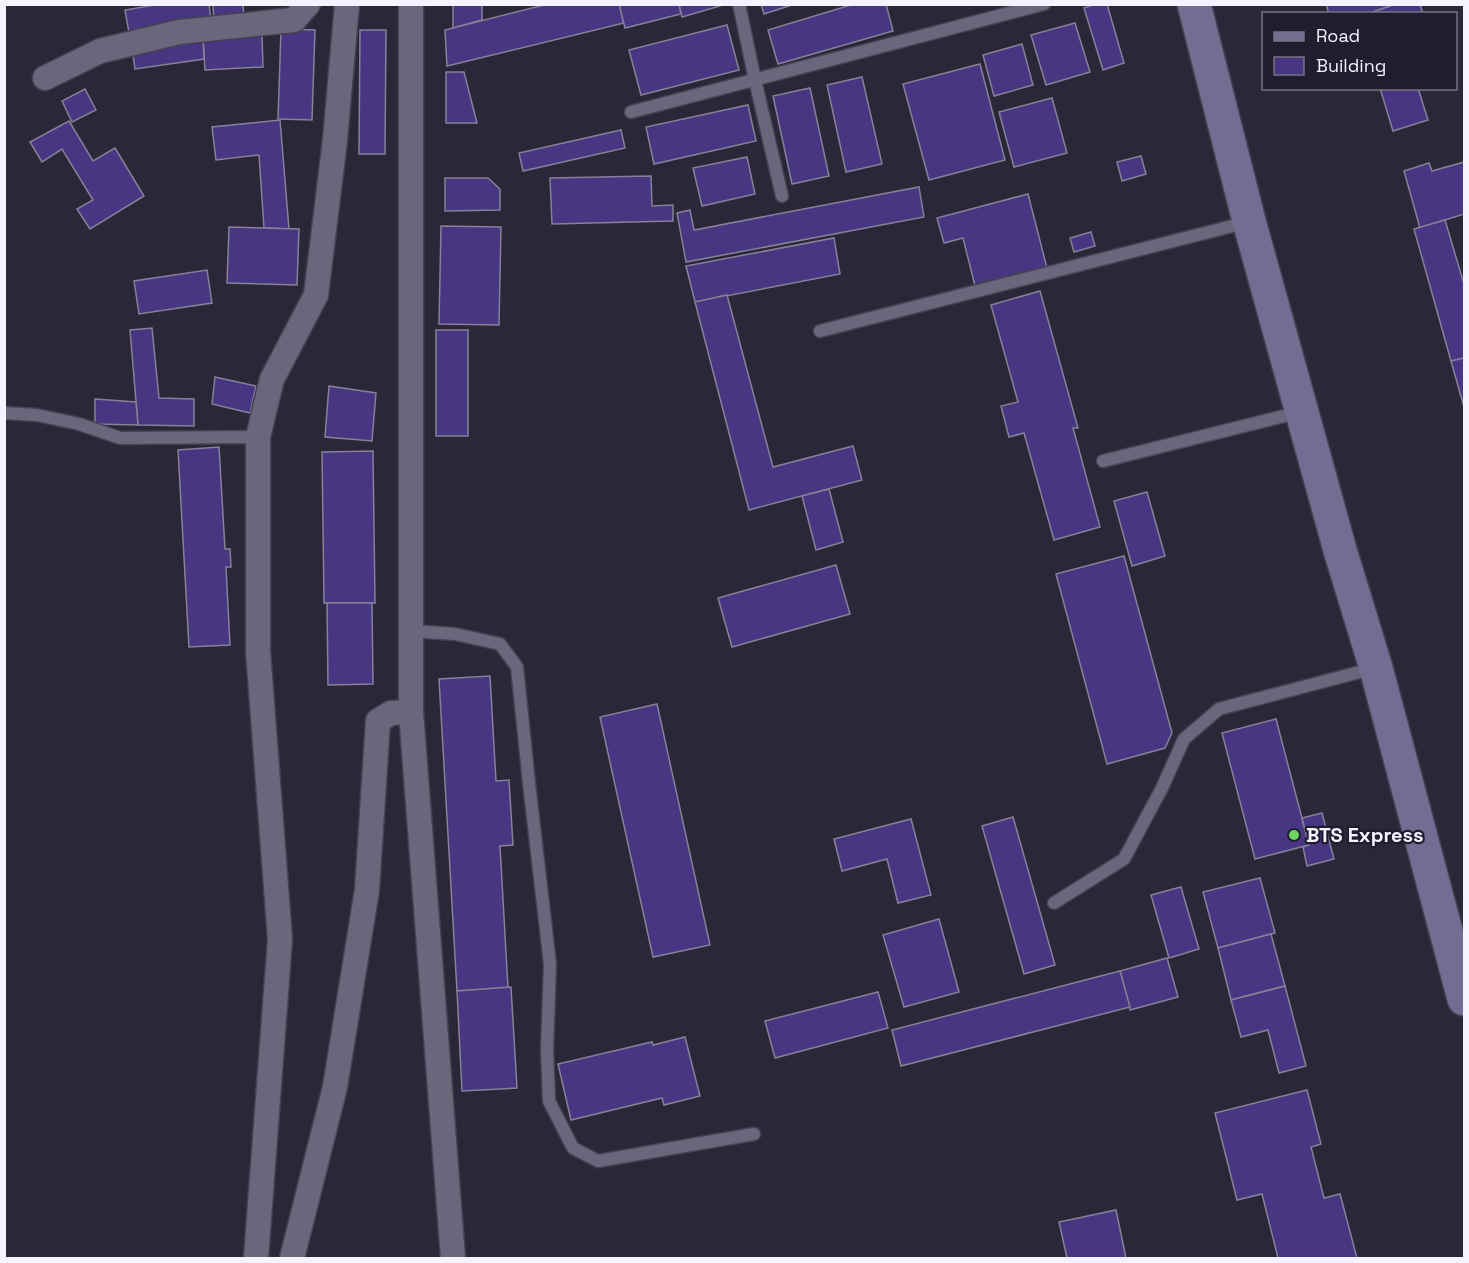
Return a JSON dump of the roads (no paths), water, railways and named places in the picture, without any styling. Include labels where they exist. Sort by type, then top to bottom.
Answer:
[{"type":"main road","points":[[1194,4],[1249,221],[1376,668],[1464,999]]},
{"type":"street","points":[[45,78],[100,51],[179,32],[294,20],[308,4]]},
{"type":"street","points":[[255,1258],[280,939],[258,651],[258,437],[272,379],[316,295],[347,4]]},
{"type":"street","points":[[411,4],[411,712],[453,1258]]},
{"type":"street","points":[[292,1258],[335,1087],[365,902],[378,721],[392,713],[411,712]]},
{"type":"lane","points":[[740,4],[782,196]]},
{"type":"lane","points":[[631,112],[1044,4]]},
{"type":"lane","points":[[820,331],[1249,221]]},
{"type":"lane","points":[[1102,461],[1302,411]]},
{"type":"lane","points":[[4,413],[37,415],[79,424],[120,438],[258,437]]},
{"type":"lane","points":[[411,631],[455,634],[500,644],[517,667],[528,783],[550,964],[547,1050],[549,1101],[573,1149],[598,1161],[754,1134]]},
{"type":"lane","points":[[1054,903],[1124,860],[1162,788],[1184,739],[1219,709],[1376,668]]},
{"type":"place","name":"BTS Express","points":[[1294,835]]}]
